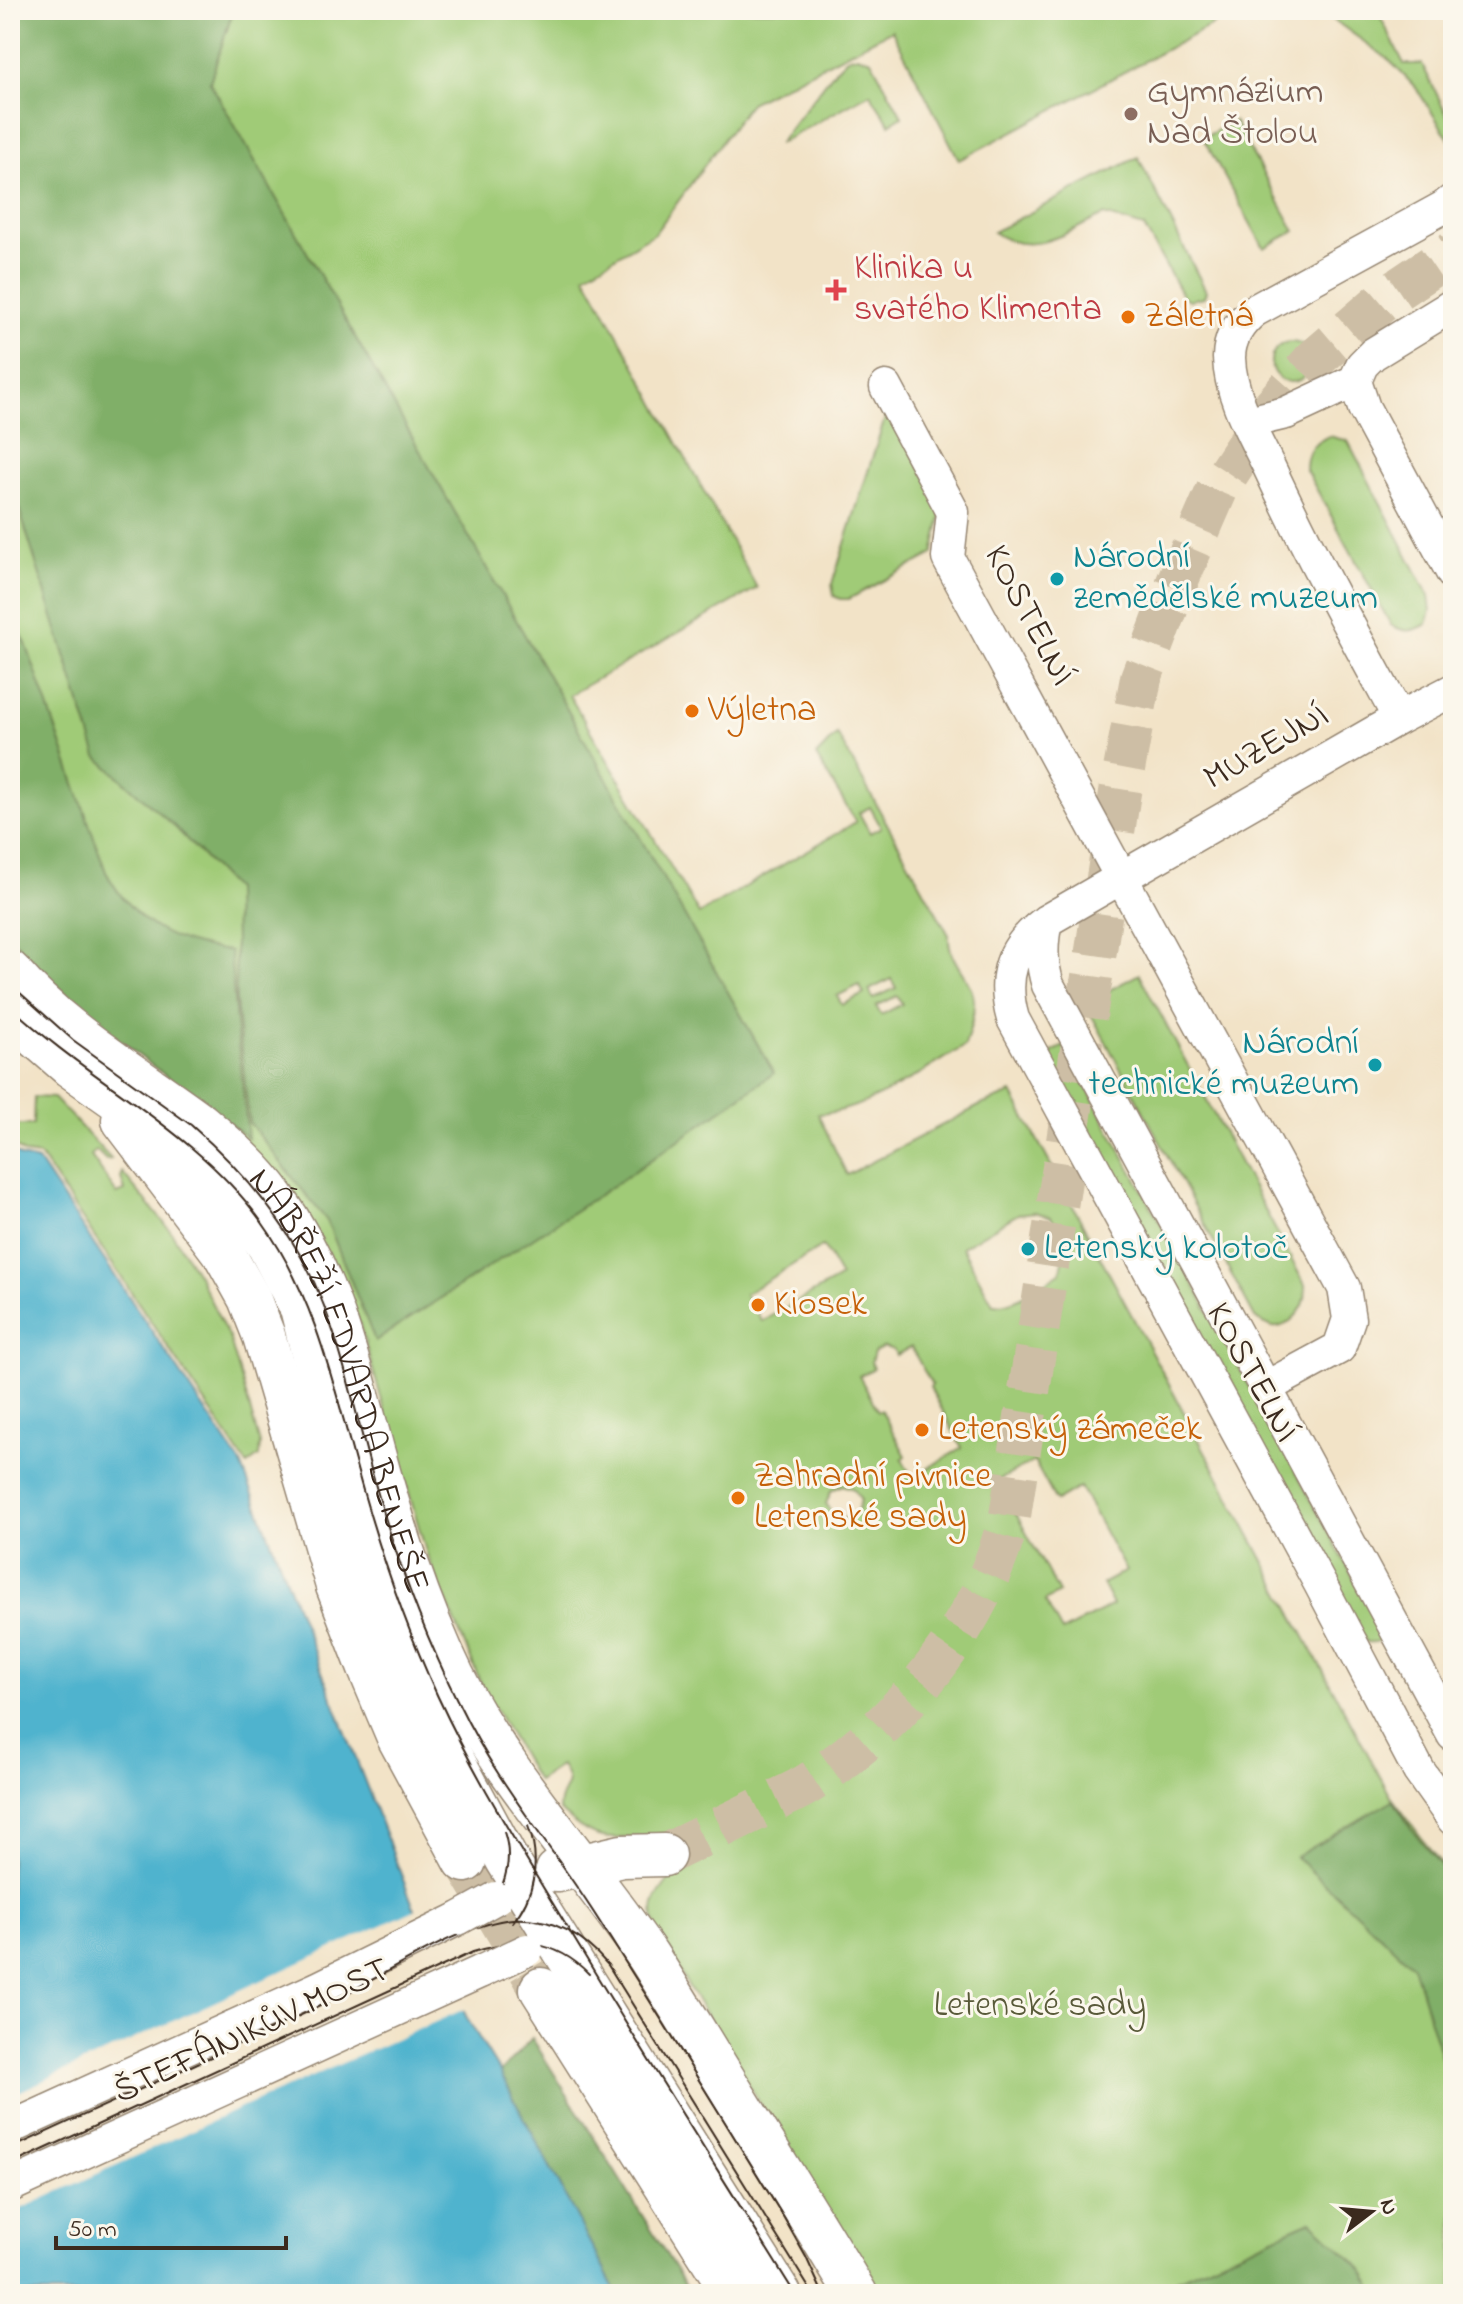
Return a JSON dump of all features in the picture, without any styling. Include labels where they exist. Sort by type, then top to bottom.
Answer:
[{"type":"main road","name":"NÁBŘEŽÍ EDVARDA BENEŠE","points":[[10,972],[62,1022],[217,1138],[272,1195],[292,1225],[333,1308],[392,1516],[448,1664],[484,1729],[525,1790],[655,1968],[856,2294]]},
{"type":"main road","name":"NÁBŘEŽÍ EDVARDA BENEŠE","points":[[10,1014],[50,1050],[164,1133],[211,1174],[243,1210],[268,1245],[301,1308],[352,1512],[391,1627],[432,1721],[487,1824],[510,1891],[541,1944],[780,2294]]},
{"type":"main road","points":[[98,1087],[225,1255],[249,1298],[264,1336],[337,1586],[398,1737],[465,1861]]},
{"type":"main road","points":[[510,1891],[547,1874],[581,1865],[622,1856],[664,1855],[610,1904],[569,1931],[541,1944]]},
{"type":"main road","points":[[541,1989],[734,2294]]},
{"type":"street","points":[[1399,718],[1301,536],[1237,397],[1229,359],[1232,338],[1245,318],[1254,311],[1450,209]]},
{"type":"street","points":[[1248,422],[1286,413],[1355,381],[1362,365],[1373,354],[1453,305]]},
{"type":"street","points":[[1355,381],[1364,408],[1453,574]]},
{"type":"street","name":"KOSTELNÍ","points":[[886,387],[953,512],[948,558],[1344,1288],[1349,1319],[1339,1348],[1265,1388]]},
{"type":"street","name":"MUZEJNÍ","points":[[1122,878],[1453,690]]},
{"type":"street","name":"KOSTELNÍ","points":[[1122,878],[1046,921],[1023,942],[1009,971],[1007,987],[1013,1019],[1419,1771],[1453,1819]]},
{"type":"street","name":"KOSTELNÍ","points":[[1046,921],[1041,960],[1048,985],[1265,1388],[1444,1696],[1453,1735]]},
{"type":"street","points":[[1391,1715],[1444,1696]]},
{"type":"street","name":"ŠTEFÁNIKŮV MOST","points":[[10,2128],[318,1988],[510,1891]]},
{"type":"street","name":"ŠTEFÁNIKŮV MOST","points":[[10,2186],[541,1944]]},
{"type":"green space","name":"Letenské sady","points":[[10,10],[227,30],[233,10],[1232,10],[1227,17],[959,160],[892,30],[750,103],[655,233],[585,275],[757,588],[569,695],[699,914],[856,822],[816,756],[837,734],[949,935],[955,961],[973,993],[973,1018],[965,1046],[875,1098],[836,1112],[818,1114],[847,1175],[981,1105],[1012,1093],[1390,1795],[1453,1880],[1453,2294],[876,2294],[659,1938],[654,1905],[671,1877],[650,1836],[600,1836],[581,1828],[559,1810],[567,1785],[561,1765],[537,1781],[483,1688],[427,1555],[359,1322],[344,1284],[215,1110],[88,1015],[54,985],[10,936]],"holes":[[[870,807],[881,827],[870,833],[859,813]],[[891,979],[896,988],[873,999],[869,990]],[[859,985],[864,994],[842,1005],[837,996]],[[897,996],[902,1004],[881,1015],[876,1006]],[[1035,1212],[1051,1217],[1062,1238],[1064,1257],[1060,1273],[1036,1289],[1010,1302],[993,1304],[962,1247],[1018,1214]],[[823,1246],[841,1277],[762,1321],[745,1294]],[[884,1347],[894,1350],[896,1355],[911,1347],[962,1448],[912,1477],[902,1459],[906,1456],[859,1376],[874,1368],[871,1362],[874,1352]],[[1034,1461],[1056,1501],[1080,1487],[1126,1571],[1102,1584],[1113,1605],[1062,1632],[1045,1601],[1059,1593],[998,1481]],[[842,1485],[854,1489],[861,1500],[857,1513],[845,1519],[833,1515],[826,1504],[831,1491]]]},
{"type":"green space","points":[[10,10],[233,10],[210,82],[774,1073],[622,1180],[375,1341],[327,1221],[249,1122],[236,1001],[234,889],[175,827],[97,757],[10,480]]},
{"type":"green space","points":[[1320,10],[1377,10],[1404,64],[1422,64],[1453,127],[1453,145],[1416,88],[1388,59]]},
{"type":"green space","points":[[857,55],[871,60],[902,116],[890,124],[870,93],[778,144],[836,69],[847,58]]},
{"type":"green space","points":[[1234,121],[1295,231],[1264,248],[1203,138]]},
{"type":"green space","points":[[1138,157],[1206,291],[1204,297],[1190,300],[1183,297],[1144,227],[1104,215],[1062,235],[1035,243],[1007,240],[993,232]]},
{"type":"green space","points":[[1291,342],[1305,348],[1311,362],[1305,376],[1291,382],[1277,376],[1271,362],[1277,348]]},
{"type":"green space","points":[[888,409],[943,508],[933,554],[849,599],[840,599],[834,596],[832,584]]},
{"type":"green space","points":[[1329,436],[1348,441],[1429,596],[1431,611],[1427,624],[1422,627],[1405,630],[1391,625],[1306,470],[1311,448]]},
{"type":"green space","points":[[10,615],[25,641],[106,872],[117,890],[129,906],[157,929],[190,943],[230,951],[248,1138],[93,1018],[10,936]]},
{"type":"green space","points":[[1139,974],[1305,1285],[1304,1303],[1294,1318],[1284,1325],[1271,1326],[1255,1318],[1085,1003]]},
{"type":"green space","points":[[1064,1046],[1384,1634],[1380,1639],[1366,1642],[1049,1064],[1052,1052]]},
{"type":"green space","points":[[34,1097],[54,1098],[111,1159],[106,1160],[96,1150],[91,1156],[117,1194],[125,1191],[122,1172],[170,1230],[199,1277],[230,1340],[260,1444],[259,1456],[247,1465],[40,1156],[25,1154],[10,1143],[10,1125],[33,1125]]},
{"type":"green space","points":[[1393,1800],[1453,1881],[1453,2094],[1413,1966],[1296,1857]]},
{"type":"green space","points":[[532,2038],[691,2294],[617,2294],[500,2072]]},
{"type":"green space","points":[[1311,2221],[1363,2270],[1377,2294],[1142,2294]]},
{"type":"water","points":[[10,1149],[21,1157],[38,1161],[241,1464],[413,1905],[468,2020],[500,2072],[617,2294],[10,2294]]},
{"type":"pier","points":[[419,1908],[467,2008],[10,2214],[10,2096]]},
{"type":"tunnel","points":[[664,1855],[805,1786],[869,1738],[922,1683],[945,1653],[983,1589],[1010,1516],[1121,786],[1141,678],[1178,580],[1217,490],[1269,411],[1314,360],[1392,293],[1453,252]]},
{"type":"tunnel","points":[[465,1861],[541,1989]]},
{"type":"tram line","points":[[10,984],[73,1040],[191,1125],[212,1144],[269,1207],[300,1254],[324,1306],[341,1355],[398,1558],[448,1682],[474,1734],[594,1913],[713,2103],[784,2218],[823,2294]]},
{"type":"tram line","points":[[10,1006],[205,1160],[235,1189],[281,1252],[298,1284],[324,1353],[397,1597],[456,1735],[538,1879],[795,2294]]},
{"type":"tram line","points":[[512,1923],[526,1901],[534,1877],[534,1851],[528,1826]]},
{"type":"tram line","points":[[470,1927],[489,1908],[502,1885],[508,1859],[504,1832]]},
{"type":"tram line","points":[[10,2149],[347,1993],[451,1938],[494,1922],[513,1919],[541,1921],[578,1937],[608,1965],[811,2291]]},
{"type":"tram line","points":[[10,2165],[473,1952],[505,1945],[535,1945],[562,1954],[589,1974]]},
{"type":"place","name":"Gymnázium Nad Štolou","points":[[1131,114]]},
{"type":"place","name":"Klinika u svatého Klimenta","points":[[836,290]]},
{"type":"place","name":"Záletná","points":[[1128,317]]},
{"type":"place","name":"Národní zemědělské muzeum","points":[[1057,579]]},
{"type":"place","name":"Výletna","points":[[692,711]]},
{"type":"place","name":"Národní technické muzeum","points":[[1375,1065]]},
{"type":"place","name":"Letenský kolotoč","points":[[1028,1249]]},
{"type":"place","name":"Kiosek","points":[[758,1305]]},
{"type":"place","name":"Letenský zámeček","points":[[922,1430]]},
{"type":"place","name":"Zahradní pivnice Letenské sady","points":[[738,1498]]}]
